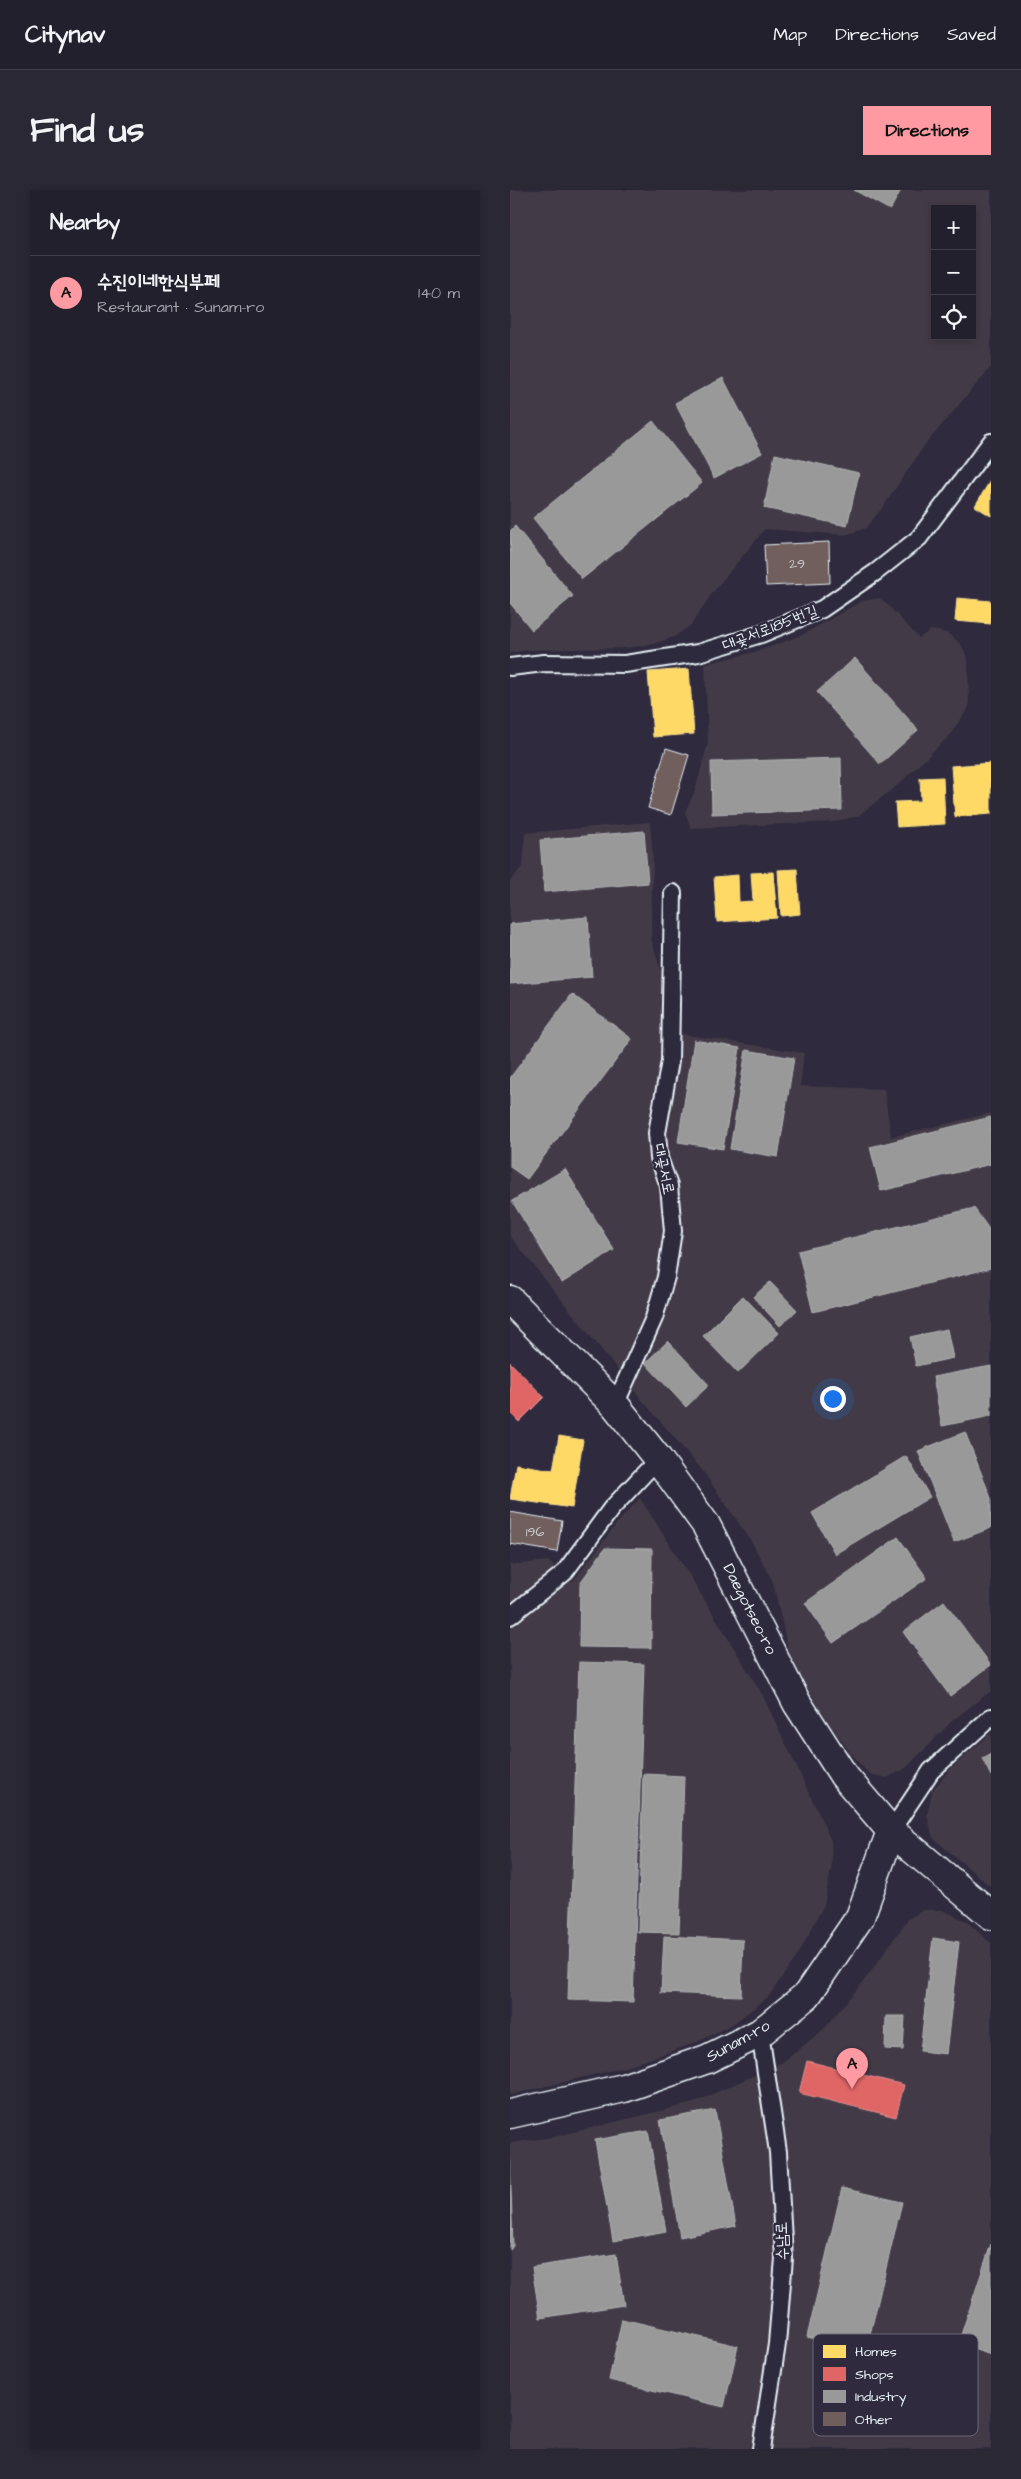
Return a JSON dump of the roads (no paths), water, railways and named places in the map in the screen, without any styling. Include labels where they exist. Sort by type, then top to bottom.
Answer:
[{"type":"street","name":"Daegotseo-ro","points":[[510,1300],[615,1405],[658,1459],[706,1525],[797,1703],[844,1776],[891,1831],[991,1914]]},
{"type":"street","name":"Sunam-ro","points":[[510,2114],[624,2088],[707,2060],[760,2033],[807,1995],[860,1917],[891,1831]]},
{"type":"lane","name":"대곶서로185번길","points":[[510,667],[544,663],[625,664],[698,653],[761,634],[822,609],[876,572],[918,538],[991,442]]},
{"type":"lane","name":"대곶서로","points":[[615,1405],[654,1318],[666,1278],[674,1231],[669,1186],[659,1158],[656,1133],[670,1061],[672,894]]},
{"type":"lane","points":[[510,1616],[564,1573],[612,1509],[658,1459]]},
{"type":"lane","points":[[891,1831],[931,1771],[991,1717]]},
{"type":"lane","name":"수남로","points":[[760,2033],[778,2152],[784,2258],[777,2344],[761,2449]]},
{"type":"place","name":"수진이네한식부페","points":[[852,2089]]}]
